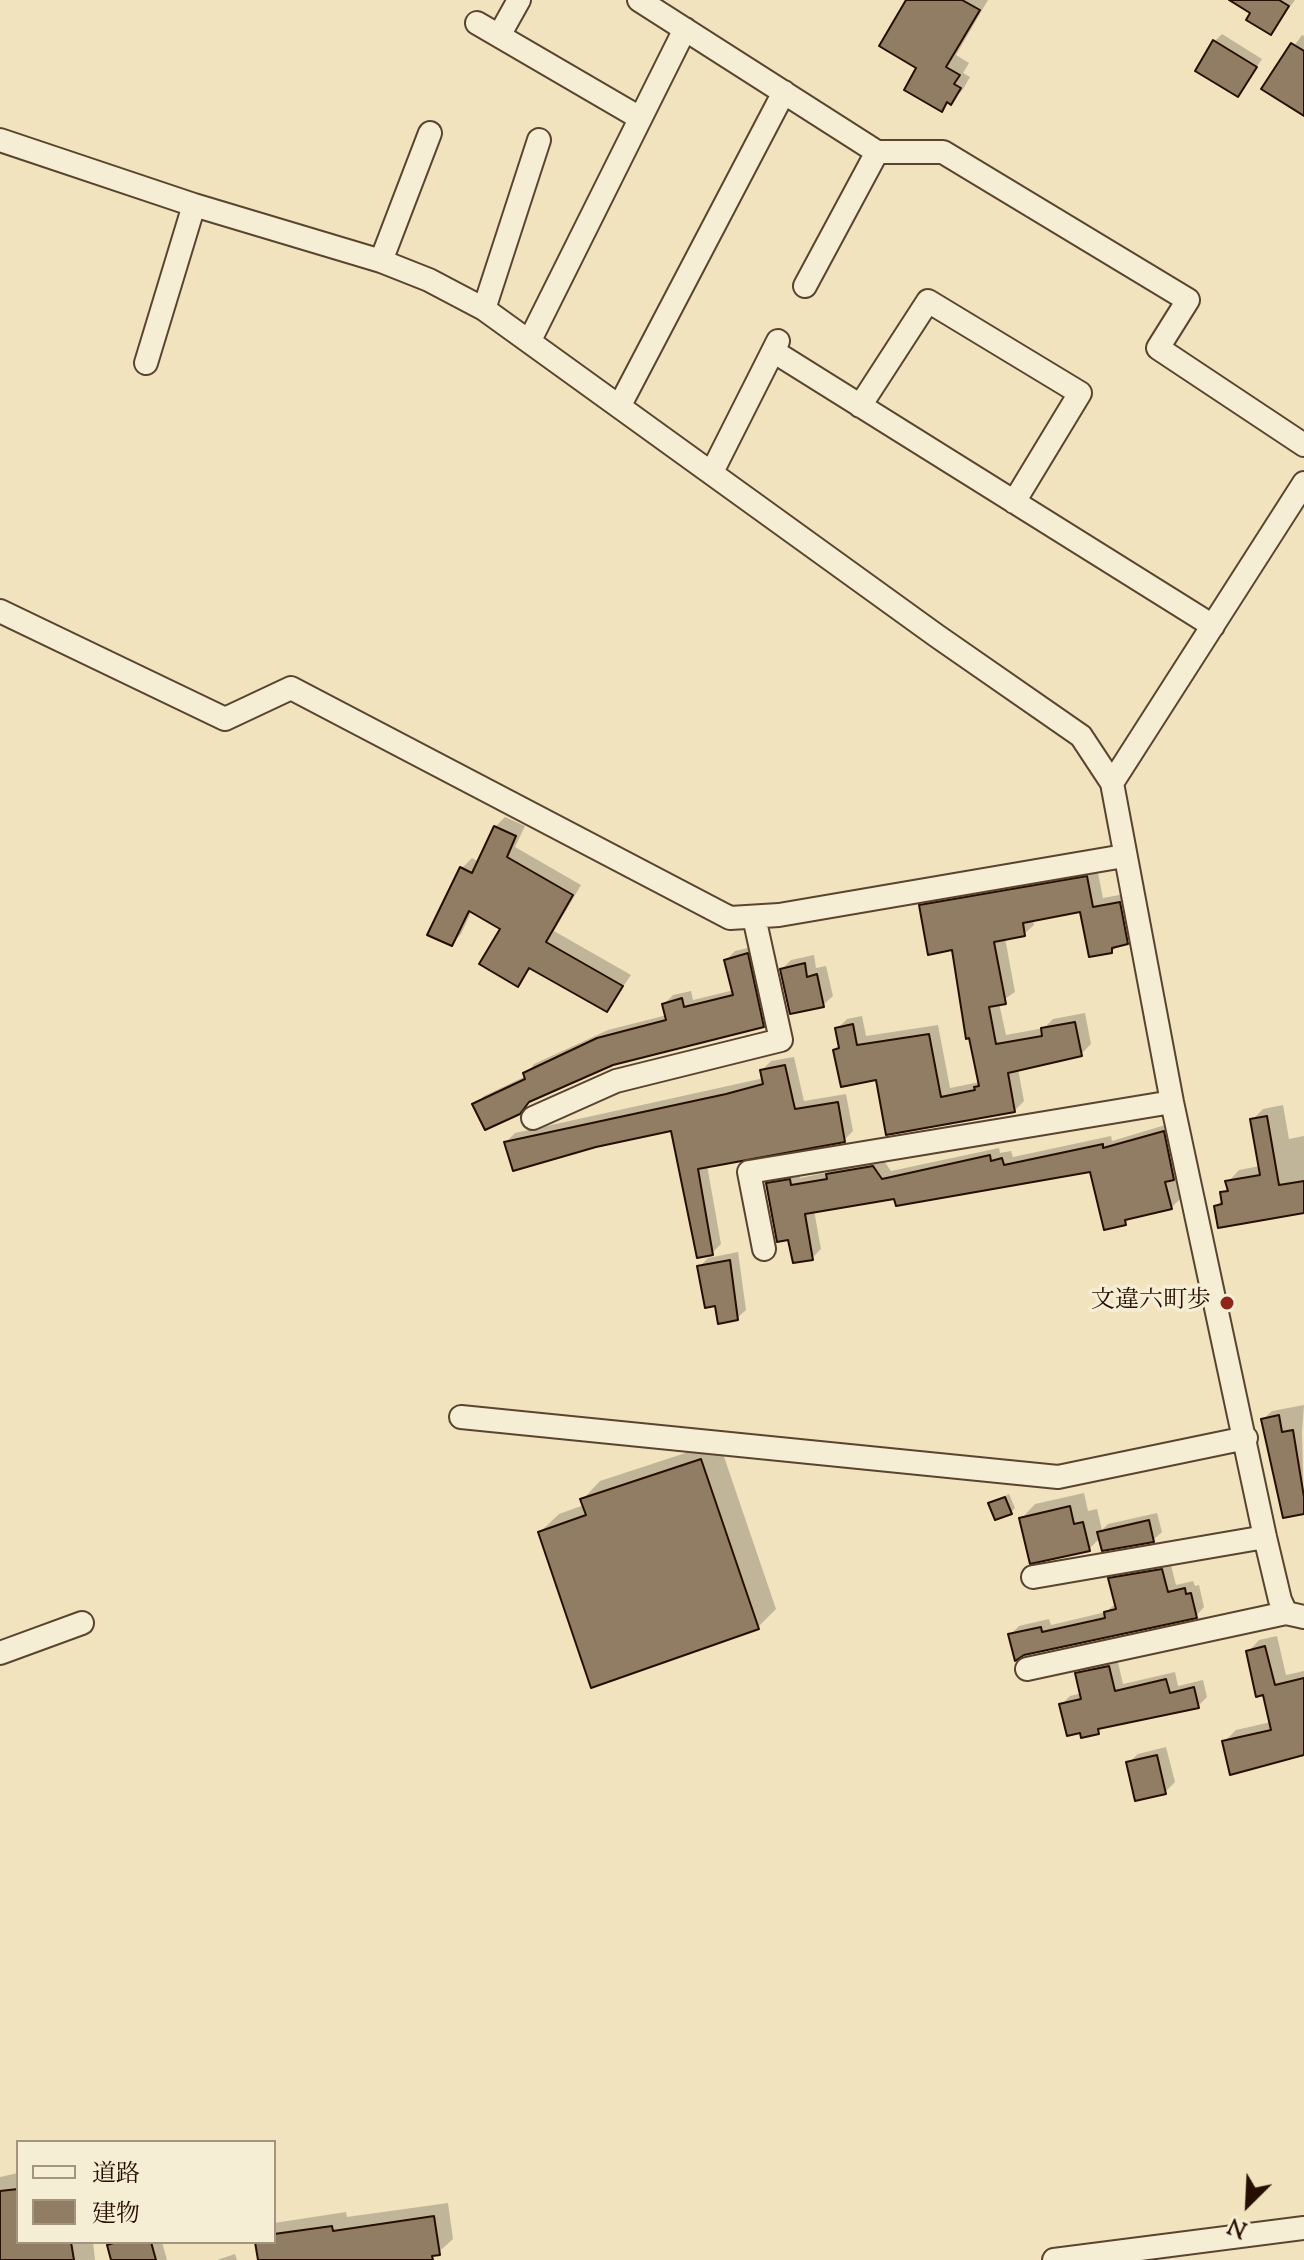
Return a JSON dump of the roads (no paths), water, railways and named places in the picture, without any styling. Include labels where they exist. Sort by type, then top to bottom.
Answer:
[{"type":"street","points":[[500,34],[519,0]]},
{"type":"street","points":[[639,0],[877,152],[943,152],[1188,300],[1158,348],[1304,445]]},
{"type":"street","points":[[477,23],[640,118]]},
{"type":"street","points":[[530,340],[685,29]]},
{"type":"street","points":[[620,405],[784,92]]},
{"type":"street","points":[[381,261],[430,133]]},
{"type":"street","points":[[0,140],[194,205],[381,261],[429,280],[484,309],[937,636],[1081,736],[1112,783],[1172,1102],[1265,1537],[1280,1600],[1295,1615]]},
{"type":"street","points":[[484,309],[539,140]]},
{"type":"street","points":[[805,286],[877,152]]},
{"type":"street","points":[[146,363],[194,205]]},
{"type":"street","points":[[860,406],[928,301],[1080,393],[1014,502]]},
{"type":"street","points":[[712,472],[776,345],[860,406],[1213,626]]},
{"type":"street","points":[[1112,783],[1304,483]]},
{"type":"street","points":[[0,611],[225,719],[291,688],[730,918],[779,915],[1124,856]]},
{"type":"street","points":[[533,1118],[616,1081],[781,1040],[754,917]]},
{"type":"street","points":[[764,1249],[749,1172],[1172,1102]]},
{"type":"street","points":[[461,1417],[1058,1477],[1246,1438]]},
{"type":"street","points":[[1033,1577],[1265,1537]]},
{"type":"street","points":[[1027,1669],[1295,1615]]},
{"type":"street","points":[[0,1653],[82,1623]]},
{"type":"street","points":[[1054,2260],[1304,2228]]},
{"type":"place","name":"文違六町歩","points":[[1227,1303]]}]
